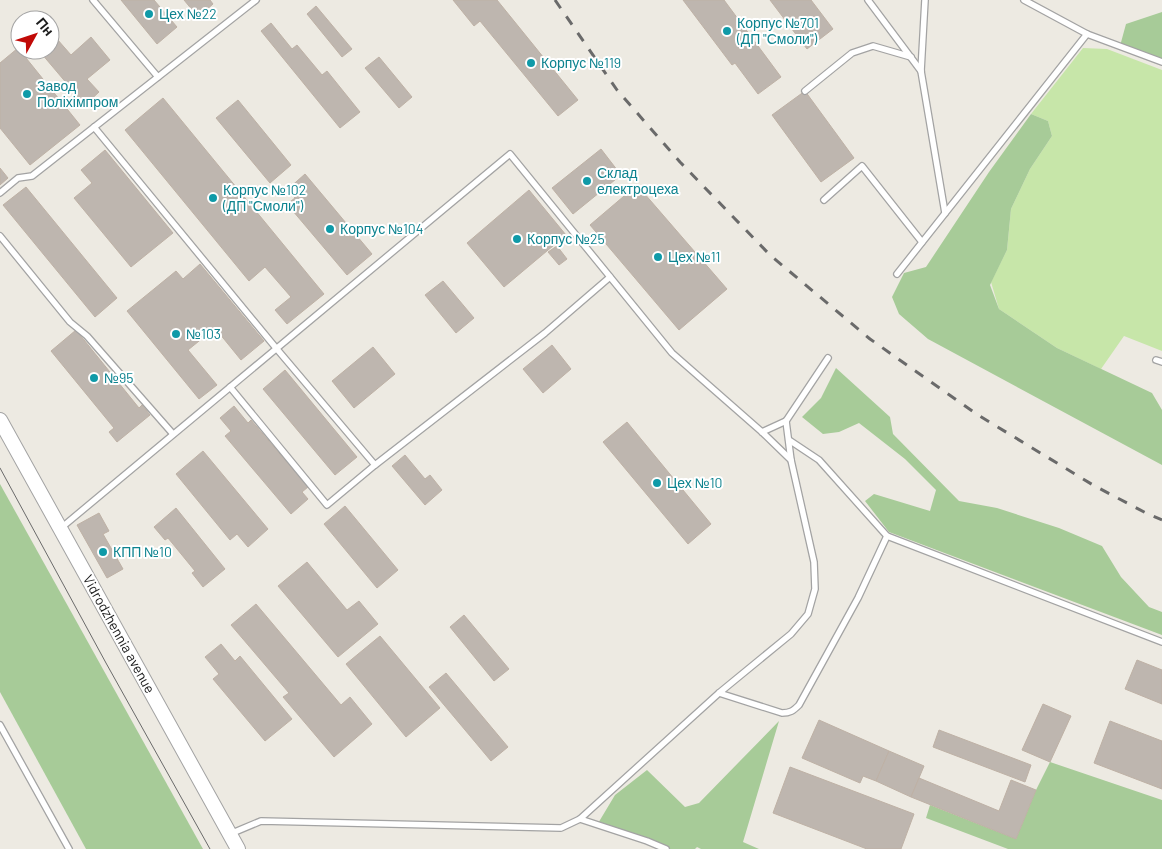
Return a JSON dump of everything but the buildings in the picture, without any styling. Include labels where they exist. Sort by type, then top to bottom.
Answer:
[{"type":"street","name":"Vidrodzhennia avenue","points":[[0,420],[238,849]]},
{"type":"lane","points":[[93,0],[158,77]]},
{"type":"lane","points":[[0,193],[18,178],[32,176],[256,0]]},
{"type":"lane","points":[[868,0],[922,71]]},
{"type":"lane","points":[[925,0],[922,71],[944,214]]},
{"type":"lane","points":[[1024,0],[1086,34],[1162,62]]},
{"type":"lane","points":[[897,274],[1086,34]]},
{"type":"lane","points":[[805,91],[852,53],[873,46],[911,57]]},
{"type":"lane","points":[[94,127],[374,464]]},
{"type":"lane","points":[[60,528],[510,154],[672,353],[791,460]]},
{"type":"lane","points":[[824,200],[862,166],[922,242]]},
{"type":"lane","points":[[0,236],[70,322],[87,336],[172,434]]},
{"type":"lane","points":[[230,386],[327,505],[374,464],[545,332],[610,277]]},
{"type":"lane","points":[[762,432],[786,421],[828,358]]},
{"type":"lane","points":[[230,834],[261,821],[561,828],[580,819],[719,693],[791,634],[808,614],[816,589],[814,562],[791,460],[786,421]]},
{"type":"lane","points":[[789,440],[818,460],[887,536],[1162,642]]},
{"type":"lane","points":[[719,693],[782,712],[789,713],[799,706],[858,598],[887,536]]},
{"type":"lane","points":[[0,725],[69,849]]},
{"type":"lane","points":[[580,819],[666,849]]},
{"type":"green space","points":[[1162,12],[1162,62],[1120,46],[1126,24]]},
{"type":"green space","points":[[1083,48],[1107,49],[1162,70],[1162,351],[1124,336],[1101,369],[1057,348],[999,309],[991,282],[1007,250],[1011,209],[1030,169],[1052,136],[1048,121],[1031,114]]},
{"type":"green space","points":[[1031,114],[1048,121],[1052,136],[1030,169],[1011,209],[1007,250],[990,285],[999,309],[1057,348],[1152,393],[1162,410],[1162,465],[928,339],[899,314],[892,297],[904,273],[926,267],[989,172]]},
{"type":"green space","points":[[836,368],[890,417],[893,434],[959,501],[997,508],[1059,528],[1102,546],[1121,577],[1149,607],[1162,612],[1162,635],[889,532],[865,501],[874,494],[930,511],[936,490],[905,459],[859,423],[839,432],[823,434],[802,417],[821,398]]},
{"type":"green space","points":[[0,484],[203,849],[86,849],[0,692]]},
{"type":"green space","points":[[779,721],[743,842],[759,849],[701,849],[697,847],[695,849],[666,849],[597,825],[615,795],[647,770],[685,807],[699,803]]},
{"type":"green space","points":[[1050,762],[1162,800],[1162,849],[1008,849],[926,818],[930,805],[1016,839]]},
{"type":"tram line","points":[[0,468],[210,849]]},
{"type":"railway","points":[[555,0],[617,90],[680,162],[770,255],[870,339],[978,415],[1093,485],[1162,520]]},
{"type":"place","name":"Цех №22","points":[[149,14]]},
{"type":"place","name":"Корпус №701 (ДП \"Смоли\")","points":[[727,31]]},
{"type":"place","name":"Корпус №119","points":[[531,63]]},
{"type":"place","name":"Завод Поліхімпром","points":[[27,94]]},
{"type":"place","name":"Склад електроцеха","points":[[587,181]]},
{"type":"place","name":"Корпус №102 (ДП \"Смоли\")","points":[[213,198]]},
{"type":"place","name":"Корпус №104","points":[[330,229]]},
{"type":"place","name":"Корпус №25","points":[[517,239]]},
{"type":"place","name":"Цех №11","points":[[658,257]]},
{"type":"place","name":"№103","points":[[176,334]]},
{"type":"place","name":"№95","points":[[94,378]]},
{"type":"place","name":"Цех №10","points":[[657,483]]},
{"type":"place","name":"КПП №10","points":[[103,552]]}]
